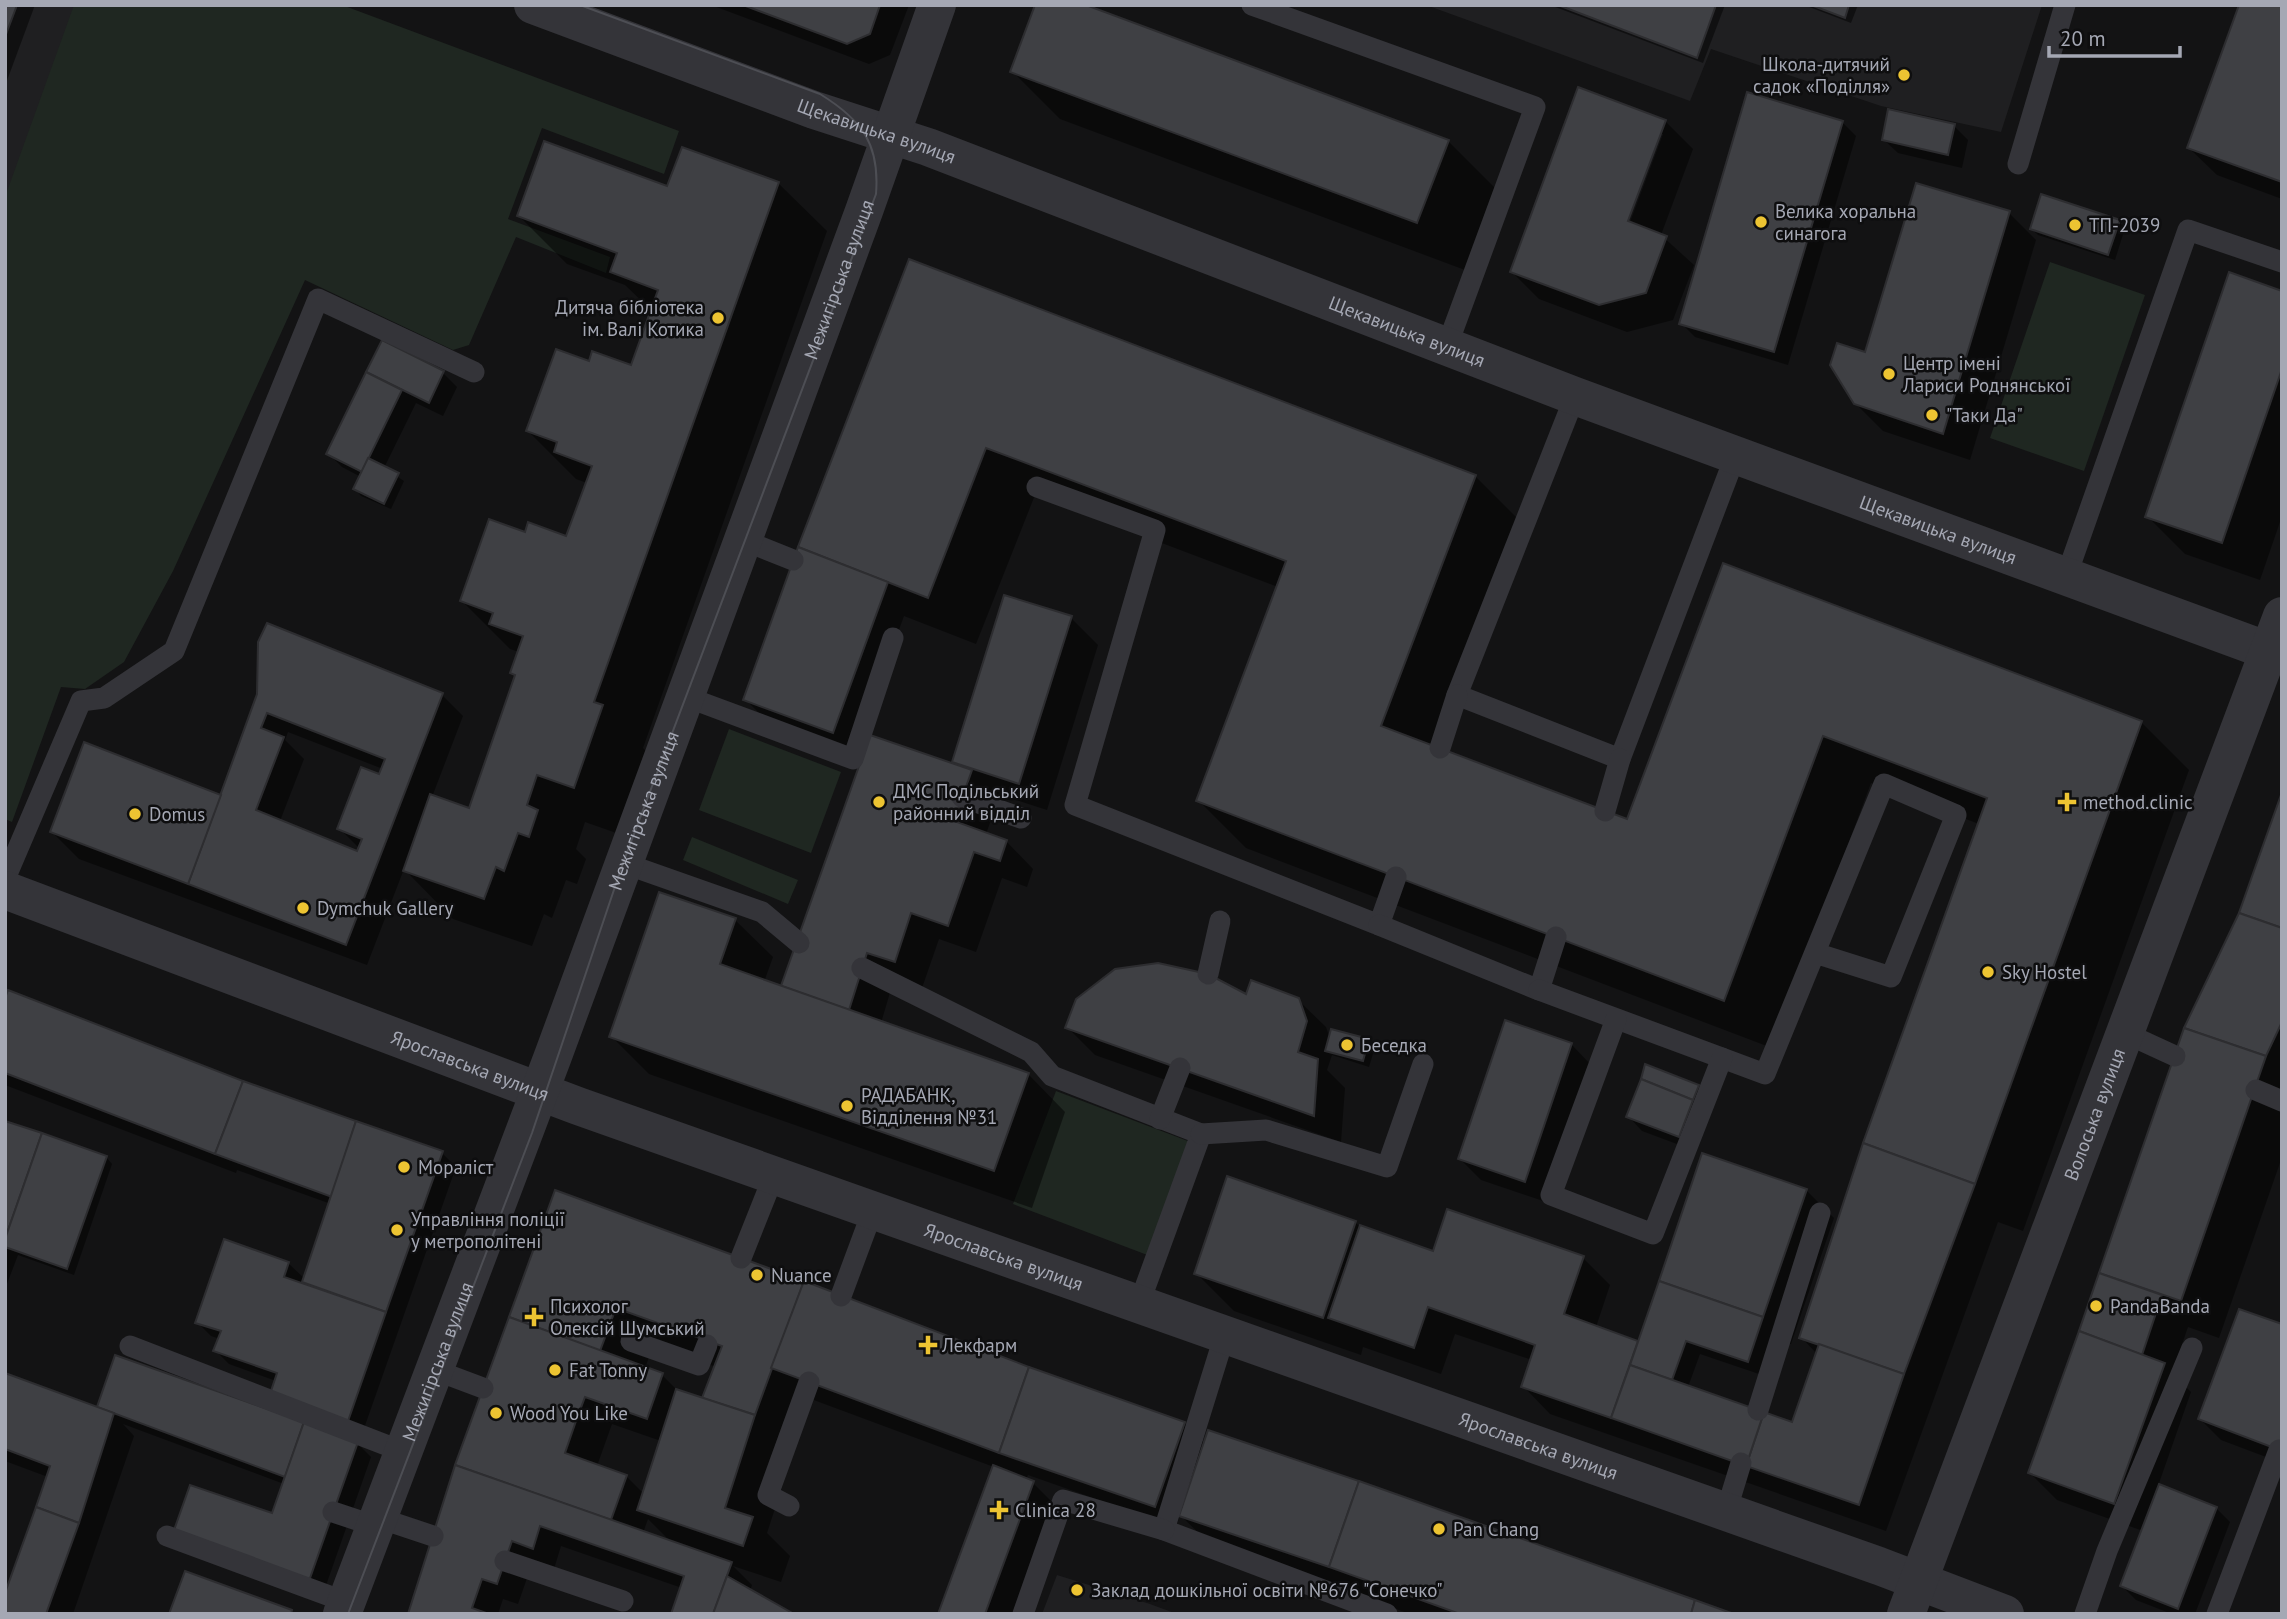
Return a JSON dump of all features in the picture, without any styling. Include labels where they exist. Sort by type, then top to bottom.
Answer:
[{"type":"street","name":"Щекавицька вулиця","points":[[533,5],[814,110],[891,134],[1575,396],[2276,653]]},
{"type":"street","name":"Межигірська вулиця","points":[[344,1608],[540,1092],[937,5]]},
{"type":"street","name":"Волоська вулиця","points":[[1912,1598],[2125,1033],[2276,653],[2282,616]]},
{"type":"street","name":"Ярославська вулиця","points":[[5,890],[540,1092],[1726,1512],[1912,1598],[2005,1614]]},
{"type":"lane","points":[[1252,5],[1535,107],[1447,346]]},
{"type":"lane","points":[[2018,164],[2065,5]]},
{"type":"lane","points":[[2066,576],[2189,230],[2282,262]]},
{"type":"lane","points":[[5,879],[81,701],[104,698],[174,651],[318,299],[474,372]]},
{"type":"lane","points":[[1440,748],[1457,695],[1575,396]]},
{"type":"lane","points":[[1605,811],[1620,760],[1736,454]]},
{"type":"lane","points":[[1037,487],[1155,530],[1075,805],[1539,990],[1765,1073],[1884,784],[1956,815],[1891,977],[1815,953]]},
{"type":"lane","points":[[743,540],[793,560]]},
{"type":"lane","points":[[684,696],[857,760],[893,638]]},
{"type":"lane","points":[[1457,695],[1620,760]]},
{"type":"lane","points":[[962,797],[1021,818]]},
{"type":"lane","points":[[623,863],[762,912],[799,943]]},
{"type":"lane","points":[[1379,925],[1396,877]]},
{"type":"lane","points":[[1208,974],[1220,921]]},
{"type":"lane","points":[[1539,990],[1556,937]]},
{"type":"lane","points":[[862,968],[1031,1052],[1052,1076],[1160,1119],[1201,1134],[1266,1130],[1387,1167],[1423,1064]]},
{"type":"lane","points":[[1616,1019],[1551,1195],[1653,1234],[1722,1058]]},
{"type":"lane","points":[[2125,1033],[2175,1056]]},
{"type":"lane","points":[[1160,1119],[1180,1068]]},
{"type":"lane","points":[[2256,1090],[2282,1101]]},
{"type":"lane","points":[[1139,1304],[1201,1134]]},
{"type":"lane","points":[[741,1258],[775,1175]]},
{"type":"lane","points":[[841,1296],[873,1210]]},
{"type":"lane","points":[[1758,1410],[1820,1213]]},
{"type":"lane","points":[[1164,1530],[1225,1334]]},
{"type":"lane","points":[[631,1340],[699,1364],[706,1345]]},
{"type":"lane","points":[[130,1346],[404,1452]]},
{"type":"lane","points":[[2085,1614],[2106,1551],[2192,1348]]},
{"type":"lane","points":[[435,1370],[483,1388]]},
{"type":"lane","points":[[789,1506],[768,1495],[809,1382]]},
{"type":"lane","points":[[2217,1614],[2279,1450]]},
{"type":"lane","points":[[1726,1512],[1741,1463]]},
{"type":"lane","points":[[1023,1614],[1063,1500],[1164,1530],[1387,1614]]},
{"type":"lane","points":[[333,1513],[433,1536]]},
{"type":"lane","points":[[167,1536],[344,1608]]},
{"type":"lane","points":[[505,1560],[623,1601]]},
{"type":"shaded area","points":[[5,5],[83,5],[5,244]]},
{"type":"shaded area","points":[[74,5],[342,5],[679,131],[664,174],[542,128],[508,219],[610,257],[606,273],[516,237],[469,345],[453,350],[305,280],[173,571],[124,662],[85,689],[61,687],[12,822],[5,819],[5,197]]},
{"type":"shaded area","name":"Школа-дитячий садок «Поділля»","points":[[1426,5],[2042,5],[2001,132],[1881,106],[1711,49],[1690,101]]},
{"type":"shaded area","points":[[2050,262],[2145,295],[2084,471],[1990,438]]},
{"type":"shaded area","points":[[729,729],[841,772],[811,853],[699,810]]},
{"type":"shaded area","points":[[692,837],[798,880],[788,904],[683,860]]},
{"type":"shaded area","points":[[1056,1091],[1193,1143],[1150,1256],[1013,1204]]},
{"type":"shaded area","name":"Заклад дошкільної освіти №676 \"Сонечко\"","points":[[1057,1575],[1150,1604],[1177,1614],[1042,1614]]},
{"type":"building","points":[[5,5],[17,5],[5,37]]},
{"type":"building","points":[[743,5],[880,5],[870,34],[847,44]]},
{"type":"building","points":[[1035,5],[1086,5],[1449,140],[1417,223],[1010,72]]},
{"type":"building","points":[[1558,5],[1716,5],[1697,58]]},
{"type":"building","points":[[1811,5],[1849,5],[1845,18]]},
{"type":"building","points":[[2239,5],[2282,5],[2282,182],[2187,148]]},
{"type":"building","points":[[1578,87],[1666,120],[1628,221],[1667,236],[1646,293],[1599,305],[1510,272]]},
{"type":"building","name":"Велика хоральна синагога","points":[[1747,92],[1843,121],[1774,352],[1679,324]]},
{"type":"building","points":[[1888,109],[1955,124],[1948,155],[1882,140]]},
{"type":"building","points":[[544,141],[667,186],[682,147],[779,182],[594,702],[603,705],[574,788],[537,775],[527,805],[538,810],[529,837],[518,833],[504,871],[496,867],[484,899],[403,871],[430,794],[469,808],[515,675],[510,673],[523,636],[489,624],[493,613],[460,601],[489,519],[525,532],[528,522],[566,536],[592,466],[554,452],[557,442],[526,431],[556,349],[589,361],[592,351],[631,365],[658,290],[610,272],[617,253],[517,216]]},
{"type":"building","points":[[1916,183],[2010,211],[1943,434],[1854,404],[1830,365],[1837,343],[1865,352]]},
{"type":"building","name":"ТП-2039","points":[[2041,194],[2120,220],[2108,255],[2030,229]]},
{"type":"building","points":[[909,259],[1476,475],[1381,726],[1627,819],[1723,563],[2142,721],[1975,1184],[1863,1143],[1987,798],[1823,736],[1724,1001],[1196,801],[1286,561],[986,448],[928,598],[798,547]]},
{"type":"building","points":[[2229,272],[2282,291],[2282,369],[2222,543],[2145,517]]},
{"type":"building","points":[[382,340],[444,371],[429,403],[366,372]]},
{"type":"building","points":[[366,372],[402,390],[362,472],[326,454]]},
{"type":"building","points":[[368,458],[399,473],[384,504],[353,489]]},
{"type":"building","points":[[798,547],[888,582],[833,733],[743,700]]},
{"type":"building","points":[[1004,595],[1072,616],[1019,784],[952,762]]},
{"type":"building","points":[[267,623],[443,693],[346,945],[188,884],[257,694],[258,642]],"holes":[[[267,713],[385,759],[379,774],[361,767],[337,829],[362,839],[357,851],[256,810],[284,737],[261,728]]]},
{"type":"building","points":[[870,735],[972,770],[954,821],[1007,840],[1000,861],[974,852],[948,926],[911,913],[895,962],[867,953],[849,1010],[781,986]]},
{"type":"building","name":"Domus","points":[[84,742],[221,795],[188,884],[50,832]]},
{"type":"building","points":[[2282,792],[2282,928],[2239,913]]},
{"type":"building","points":[[659,892],[736,918],[720,964],[1029,1073],[994,1171],[609,1037]]},
{"type":"building","points":[[2239,913],[2282,928],[2282,1022],[2266,1056],[2184,1028]]},
{"type":"building","points":[[1158,963],[1208,974],[1246,994],[1251,980],[1299,998],[1307,1021],[1298,1052],[1318,1059],[1314,1116],[1065,1028],[1076,999],[1115,969]]},
{"type":"building","points":[[8,990],[243,1081],[215,1154],[5,1073],[5,998]]},
{"type":"building","points":[[1505,1020],[1572,1043],[1525,1182],[1458,1159]]},
{"type":"building","points":[[2184,1028],[2266,1056],[2181,1301],[2099,1273]]},
{"type":"building","name":"Беседка","points":[[1331,1029],[1369,1039],[1363,1061],[1325,1051]]},
{"type":"building","points":[[1645,1064],[1699,1085],[1693,1100],[1641,1079]]},
{"type":"building","points":[[1641,1079],[1693,1100],[1679,1137],[1626,1117]]},
{"type":"building","points":[[243,1081],[356,1121],[332,1197],[215,1154]]},
{"type":"building","points":[[5,1121],[42,1133],[5,1239]]},
{"type":"building","points":[[356,1121],[443,1151],[386,1312],[302,1282]]},
{"type":"building","points":[[42,1133],[107,1156],[67,1269],[5,1247],[5,1239]]},
{"type":"building","points":[[1863,1143],[1975,1184],[1904,1374],[1799,1338]]},
{"type":"building","points":[[1702,1153],[1807,1189],[1763,1317],[1659,1281]]},
{"type":"building","points":[[1227,1176],[1356,1221],[1323,1318],[1194,1274]]},
{"type":"building","points":[[555,1190],[804,1281],[755,1415],[702,1398],[722,1346],[616,1308],[600,1351],[509,1317]]},
{"type":"building","points":[[1447,1209],[1584,1256],[1564,1314],[1638,1341],[1611,1418],[1521,1387],[1535,1345],[1428,1307],[1414,1348],[1328,1318],[1360,1225],[1433,1251]]},
{"type":"building","points":[[224,1239],[289,1262],[284,1277],[386,1312],[347,1424],[269,1397],[277,1373],[213,1351],[221,1331],[195,1323]]},
{"type":"building","points":[[2099,1273],[2162,1295],[2142,1355],[2079,1331]]},
{"type":"building","points":[[804,1281],[1029,1367],[999,1453],[771,1368]]},
{"type":"building","points":[[1659,1281],[1763,1317],[1748,1362],[1686,1341],[1672,1380],[1630,1365]]},
{"type":"building","points":[[2239,1309],[2282,1324],[2282,1451],[2198,1419]]},
{"type":"building","points":[[509,1317],[663,1373],[647,1419],[585,1397],[576,1421],[565,1453],[627,1475],[611,1520],[455,1465]]},
{"type":"building","points":[[2079,1331],[2165,1363],[2114,1504],[2028,1473]]},
{"type":"building","points":[[1819,1344],[1904,1374],[1859,1505],[1746,1466],[1764,1412],[1792,1422]]},
{"type":"building","points":[[115,1355],[304,1422],[285,1477],[97,1407]]},
{"type":"building","points":[[1630,1365],[1764,1412],[1746,1466],[1611,1418]]},
{"type":"building","points":[[1029,1367],[1185,1422],[1155,1507],[999,1453]]},
{"type":"building","points":[[5,1373],[114,1413],[79,1523],[36,1507],[50,1466],[5,1449]]},
{"type":"building","points":[[676,1389],[755,1415],[725,1508],[753,1517],[743,1546],[637,1510]]},
{"type":"building","points":[[304,1422],[358,1442],[309,1581],[173,1533],[190,1485],[272,1513]]},
{"type":"building","points":[[1208,1430],[1359,1481],[1329,1567],[1179,1516]]},
{"type":"building","points":[[455,1465],[732,1562],[713,1614],[671,1614],[684,1576],[540,1526],[533,1549],[512,1541],[497,1584],[482,1579],[472,1608],[489,1614],[408,1614]]},
{"type":"building","points":[[993,1465],[1034,1481],[985,1614],[938,1614]]},
{"type":"building","points":[[1359,1481],[1695,1600],[1691,1614],[1460,1614],[1329,1567]]},
{"type":"building","points":[[2159,1484],[2217,1507],[2178,1609],[2120,1586]]},
{"type":"building","points":[[36,1507],[79,1523],[46,1614],[5,1614],[5,1593]]},
{"type":"building","points":[[185,1571],[292,1610],[291,1614],[169,1614]]},
{"type":"building","points":[[727,1576],[794,1614],[713,1614]]},
{"type":"building","points":[[1695,1600],[1734,1614],[1691,1614]]},
{"type":"tram line","points":[[348,1614],[532,1133],[623,863],[876,194],[875,161],[865,135],[847,114],[820,94],[580,5]]},
{"type":"place","name":"Школа-дитячий садок «Поділля»","points":[[1904,75]]},
{"type":"place","name":"Велика хоральна синагога","points":[[1761,222]]},
{"type":"place","name":"ТП-2039","points":[[2075,225]]},
{"type":"place","name":"Дитяча бібліотека ім. Валі Котика","points":[[718,318]]},
{"type":"place","name":"Центр імені Лариси Роднянської","points":[[1889,374]]},
{"type":"place","name":"\"Таки Да\"","points":[[1932,415]]},
{"type":"place","name":"ДМС Подільський районний відділ","points":[[879,802]]},
{"type":"place","name":"method.clinic","points":[[2067,802]]},
{"type":"place","name":"Domus","points":[[135,814]]},
{"type":"place","name":"Dymchuk Gallery","points":[[303,908]]},
{"type":"place","name":"Sky Hostel","points":[[1988,972]]},
{"type":"place","name":"Беседка","points":[[1347,1045]]},
{"type":"place","name":"РАДАБАНК, Відділення №31","points":[[847,1106]]},
{"type":"place","name":"Мораліст","points":[[404,1167]]},
{"type":"place","name":"Управління поліції у метрополітені","points":[[397,1230]]},
{"type":"place","name":"Nuance","points":[[757,1275]]},
{"type":"place","name":"PandaBanda","points":[[2096,1306]]},
{"type":"place","name":"Психолог Олексій Шумський","points":[[534,1317]]},
{"type":"place","name":"Лекфарм","points":[[928,1345]]},
{"type":"place","name":"Fat Tonny","points":[[555,1370]]},
{"type":"place","name":"Wood You Like","points":[[496,1413]]},
{"type":"place","name":"Clinica 28","points":[[999,1510]]},
{"type":"place","name":"Pan Chang","points":[[1439,1529]]},
{"type":"place","name":"Заклад дошкільної освіти №676 \"Сонечко\"","points":[[1077,1590]]}]
